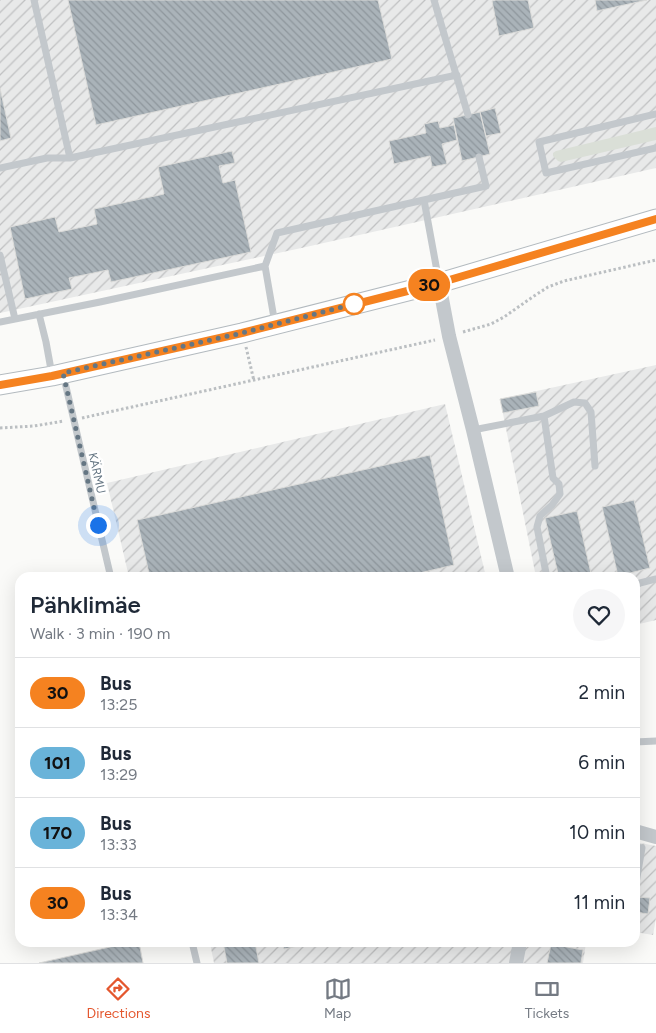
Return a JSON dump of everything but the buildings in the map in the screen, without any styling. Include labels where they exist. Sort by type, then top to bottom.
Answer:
[{"type":"main road","points":[[0,385],[58,375],[242,333],[439,283],[656,218]]},
{"type":"street","points":[[439,283],[449,336],[474,430],[507,572]]},
{"type":"street","points":[[640,832],[656,837]]},
{"type":"street","points":[[516,963],[519,947]]},
{"type":"lane","points":[[34,0],[70,158]]},
{"type":"lane","points":[[434,0],[468,115]]},
{"type":"lane","points":[[0,168],[47,158],[70,158],[457,75]]},
{"type":"lane","points":[[656,114],[538,142],[546,173],[656,148]]},
{"type":"lane","points":[[275,324],[265,266],[277,233],[486,186],[479,157]]},
{"type":"lane","points":[[424,200],[439,283]]},
{"type":"lane","points":[[0,255],[15,319]]},
{"type":"lane","points":[[0,322],[265,266]]},
{"type":"lane","name":"KÄRMU","points":[[39,314],[46,342],[73,420],[110,572]]},
{"type":"lane","points":[[474,430],[544,416],[574,402],[585,403],[591,412],[595,466]]},
{"type":"lane","points":[[544,416],[553,478],[559,484],[560,494],[540,516],[538,527],[546,572]]},
{"type":"lane","points":[[640,583],[656,579]]},
{"type":"lane","points":[[640,742],[656,741]]},
{"type":"lane","points":[[640,848],[642,848],[640,860]]},
{"type":"lane","points":[[193,947],[197,963]]},
{"type":"path","points":[[0,428],[34,426],[73,420],[449,336],[491,324],[548,287],[564,281],[656,260]]},
{"type":"path","points":[[245,344],[254,380]]},
{"type":"shaded area","points":[[0,0],[656,0],[656,168],[306,247],[0,313]]},
{"type":"shaded area","points":[[656,127],[656,140],[561,162],[553,156],[553,153],[556,151]]},
{"type":"shaded area","points":[[656,365],[656,620],[640,624],[640,572],[535,572],[500,399]]},
{"type":"shaded area","points":[[445,404],[485,572],[128,572],[107,483]]},
{"type":"shaded area","points":[[640,843],[656,846],[656,918],[653,935],[640,933]]},
{"type":"shaded area","points":[[211,947],[585,947],[583,963],[214,963]]},
{"type":"bus line","name":"30","points":[[0,385],[52,376],[242,333],[439,283],[656,219]]},
{"type":"route","points":[[98,525],[63,373],[242,333],[354,304]]}]
